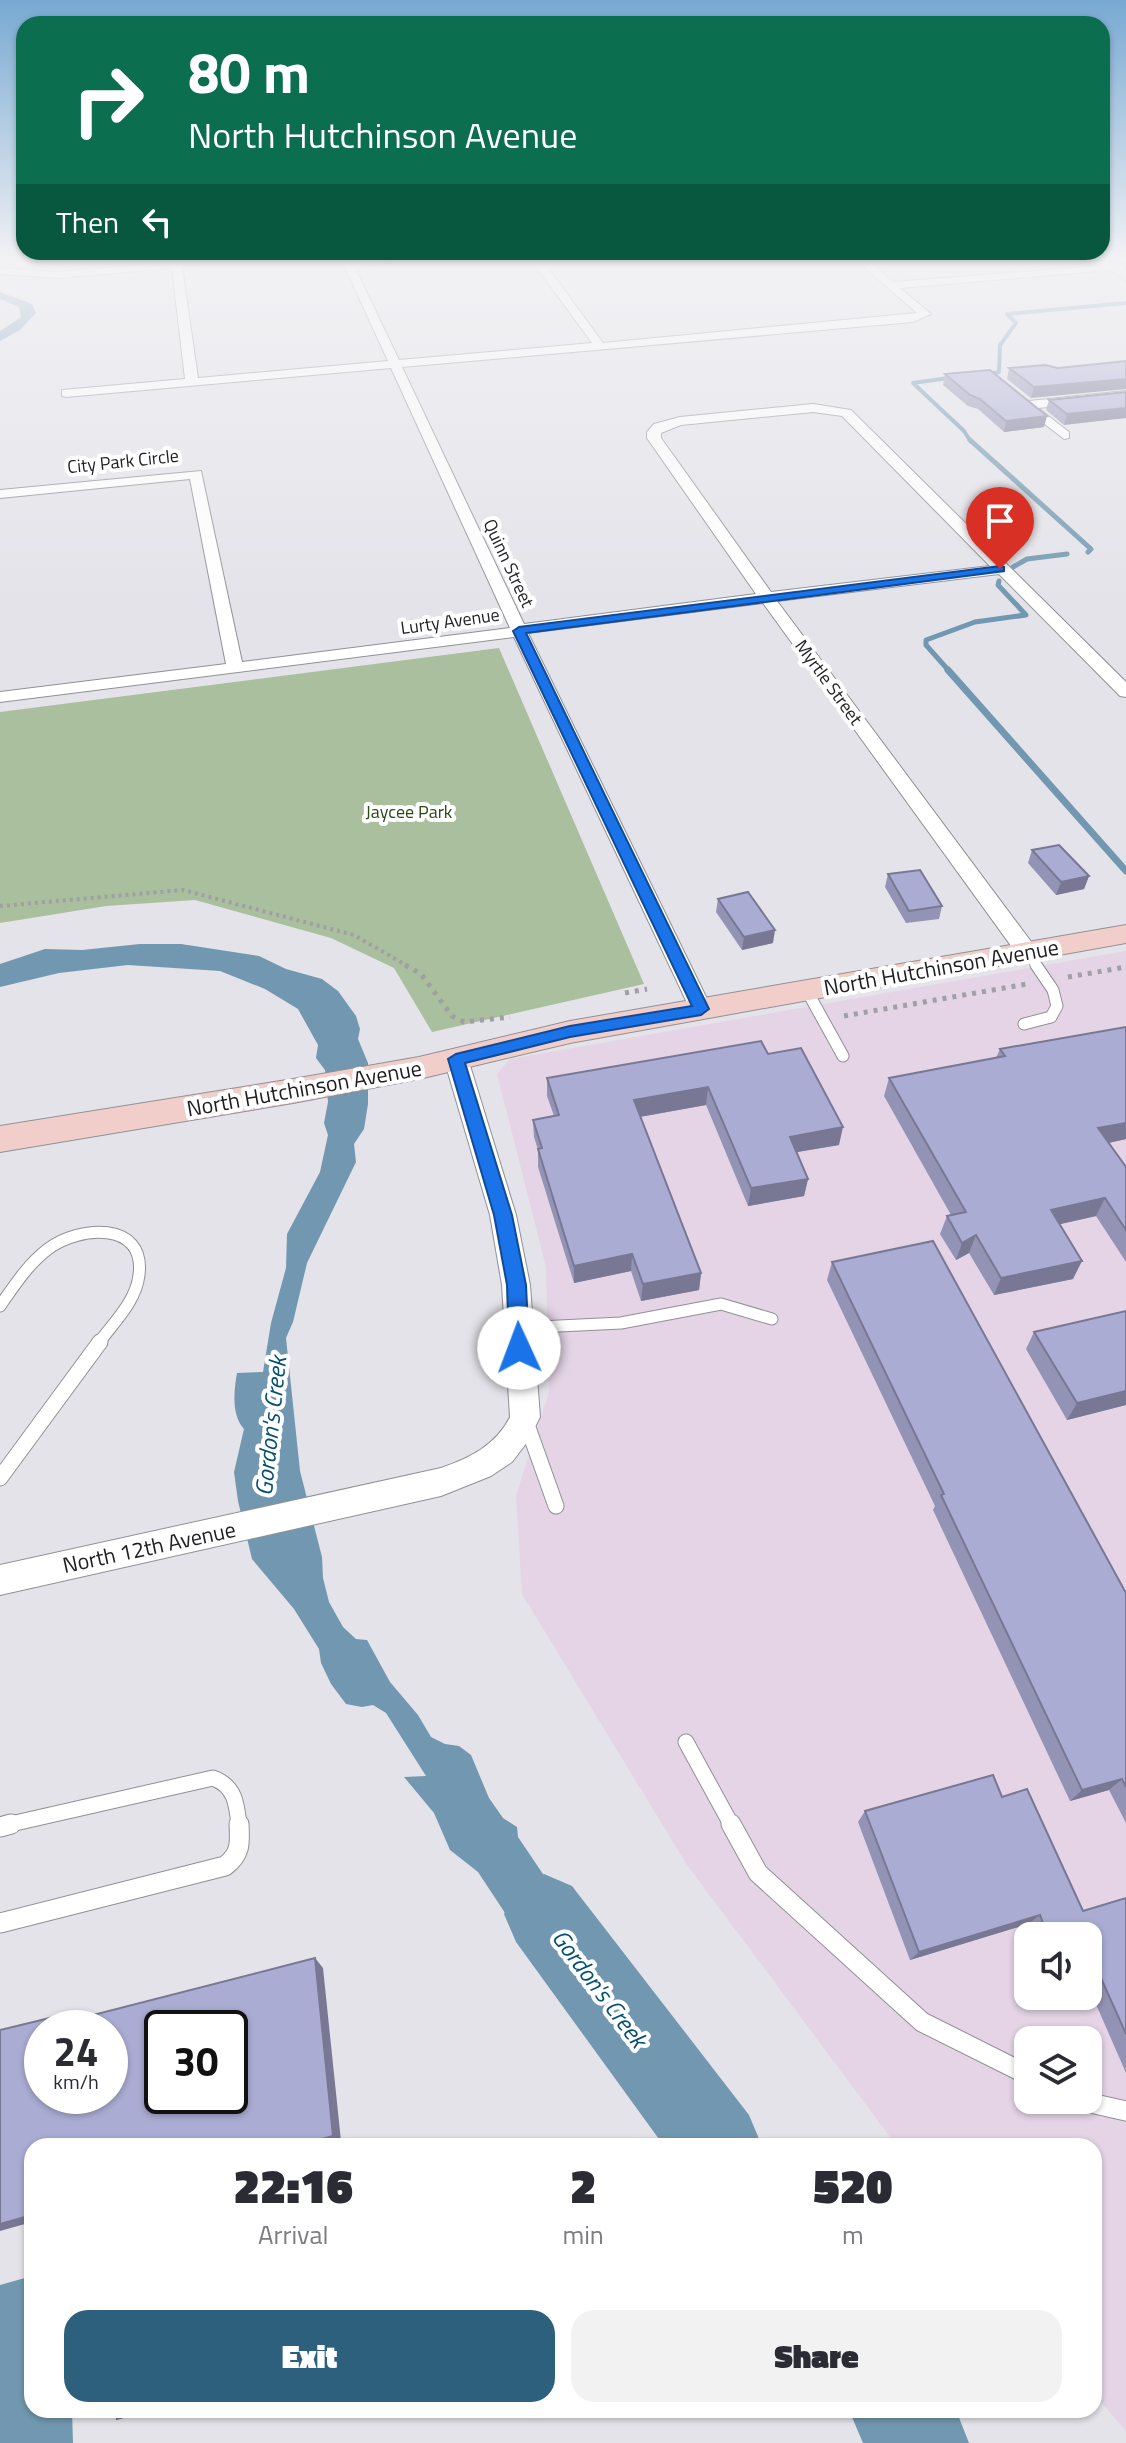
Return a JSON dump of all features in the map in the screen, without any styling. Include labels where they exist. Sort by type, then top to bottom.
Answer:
[{"type":"main road","name":"North Hutchinson Avenue","points":[[0,1139],[293,1091],[419,1068],[570,1032],[1126,934]]},
{"type":"street","points":[[191,375],[192,382]]},
{"type":"street","points":[[66,393],[270,375]]},
{"type":"street","name":"Quinn Street","points":[[398,375],[519,631],[690,1011]]},
{"type":"street","points":[[1005,387],[1064,435]]},
{"type":"street","points":[[1026,405],[1126,395]]},
{"type":"street","name":"Myrtle Street","points":[[1000,569],[846,413],[813,408],[680,421],[659,427],[654,432],[654,438],[767,598],[1027,952]]},
{"type":"street","name":"City Park Circle","points":[[0,494],[196,474],[235,669]]},
{"type":"street","points":[[1000,569],[1126,692]]},
{"type":"street","name":"Lurty Avenue","points":[[0,697],[1000,569]]},
{"type":"street","points":[[456,1059],[503,1215],[516,1285],[525,1417]]},
{"type":"street","name":"North 12th Avenue","points":[[0,1580],[441,1482],[501,1455],[517,1435],[525,1417]]},
{"type":"lane","points":[[1024,1024],[1044,1020],[1056,1012],[1056,999],[1048,980],[1027,952]]},
{"type":"lane","points":[[807,991],[843,1056]]},
{"type":"lane","points":[[0,1306],[37,1260],[55,1243],[74,1235],[111,1232],[128,1237],[138,1249],[141,1276],[134,1295],[0,1478]]},
{"type":"lane","points":[[518,1328],[621,1323],[721,1304],[772,1319]]},
{"type":"lane","points":[[525,1417],[556,1506]]},
{"type":"lane","points":[[686,1742],[758,1873],[922,2022],[1014,2068]]},
{"type":"lane","points":[[0,1827],[213,1778],[226,1783],[234,1795],[240,1845],[236,1858],[225,1866],[0,1923]]},
{"type":"lane","points":[[1102,2106],[1126,2111]]},
{"type":"path","points":[[0,906],[32,906],[170,889],[200,893],[367,941],[421,974],[452,1016],[464,1022],[513,1016]]},
{"type":"path","points":[[822,1018],[1126,967]]},
{"type":"path","points":[[620,995],[635,990],[669,991],[690,1011]]},
{"type":"shaded area","points":[[1126,951],[1126,2431],[1102,2403],[1102,2138],[891,2138],[687,1865],[522,1594],[516,1496],[549,1392],[546,1267],[497,1074],[510,1059]]},
{"type":"green space","name":"Jaycee Park","points":[[499,648],[644,984],[432,1032],[394,968],[331,938],[195,900],[106,906],[0,923],[0,712]]},
{"type":"water","points":[[140,944],[181,944],[259,956],[286,969],[322,979],[338,991],[356,1016],[360,1029],[358,1039],[368,1063],[368,1104],[364,1129],[354,1144],[356,1162],[307,1263],[293,1322],[286,1338],[300,1471],[322,1557],[323,1578],[329,1602],[343,1627],[356,1639],[367,1640],[390,1682],[418,1715],[431,1737],[459,1746],[471,1755],[489,1798],[503,1818],[517,1827],[518,1837],[580,1929],[590,1977],[550,1983],[523,1949],[515,1928],[478,1872],[450,1850],[434,1813],[404,1777],[426,1776],[386,1713],[373,1705],[362,1707],[346,1704],[331,1684],[321,1663],[319,1649],[294,1609],[252,1559],[234,1472],[244,1429],[235,1410],[237,1373],[263,1372],[271,1323],[286,1268],[287,1234],[320,1172],[328,1135],[324,1123],[328,1102],[325,1070],[316,1058],[318,1045],[298,1009],[265,989],[220,971],[128,965],[59,973],[0,987],[0,964],[45,949],[82,950]]},
{"type":"water","points":[[24,2278],[24,2418],[72,2418],[73,2443],[0,2443],[0,2285]]},
{"type":"building","points":[[946,375],[996,375],[1047,416],[1006,421],[980,399],[970,395]]},
{"type":"building","points":[[1018,375],[1126,375],[1126,379],[1034,387]]},
{"type":"building","points":[[1126,392],[1126,408],[1067,414],[1049,400]]},
{"type":"building","points":[[1059,845],[1089,876],[1061,882],[1032,850]]},
{"type":"building","points":[[920,870],[942,906],[909,911],[888,874]]},
{"type":"building","points":[[748,892],[775,930],[744,937],[718,899]]},
{"type":"building","points":[[1126,1027],[1126,1123],[1098,1128],[1126,1167],[1126,1230],[1105,1198],[1051,1210],[1082,1261],[1001,1278],[976,1235],[962,1243],[947,1216],[966,1212],[889,1078],[1005,1056],[1000,1049]]},
{"type":"building","points":[[761,1041],[768,1054],[801,1048],[843,1127],[790,1137],[808,1179],[751,1188],[708,1087],[634,1100],[701,1273],[643,1284],[632,1254],[574,1266],[538,1149],[542,1148],[533,1120],[559,1115],[547,1078]]},
{"type":"building","points":[[933,1241],[1126,1593],[1126,1787],[1122,1779],[1082,1790],[832,1262]]},
{"type":"building","points":[[1126,1311],[1126,1391],[1077,1403],[1034,1332]]},
{"type":"building","points":[[993,1775],[1002,1797],[1027,1789],[1083,1911],[1126,1898],[1126,2034],[1102,1980],[1102,1922],[1043,1922],[1040,1915],[919,1952],[865,1811]]},
{"type":"building","points":[[315,1958],[333,2136],[24,2138],[24,2217],[0,2224],[0,2030],[24,2024],[24,2114],[128,2114],[128,2010],[113,2010]]},
{"type":"waterway","points":[[955,377],[913,383],[964,431],[971,442]]},
{"type":"waterway","points":[[970,440],[1091,549],[1088,552]]},
{"type":"waterway","points":[[1013,567],[1027,559],[1067,554]]},
{"type":"waterway","points":[[950,672],[926,645],[926,640],[975,622],[1026,615],[998,585],[999,581]]},
{"type":"waterway","points":[[948,670],[1126,871]]},
{"type":"waterway","name":"Gordon's Creek","points":[[544,1914],[712,2138]]},
{"type":"waterway","name":"Gordon's Creek","points":[[903,2418],[920,2443]]},
{"type":"route","points":[[519,1348],[516,1285],[503,1215],[456,1059],[570,1032],[701,1009],[519,631],[537,626],[1000,569]]}]
